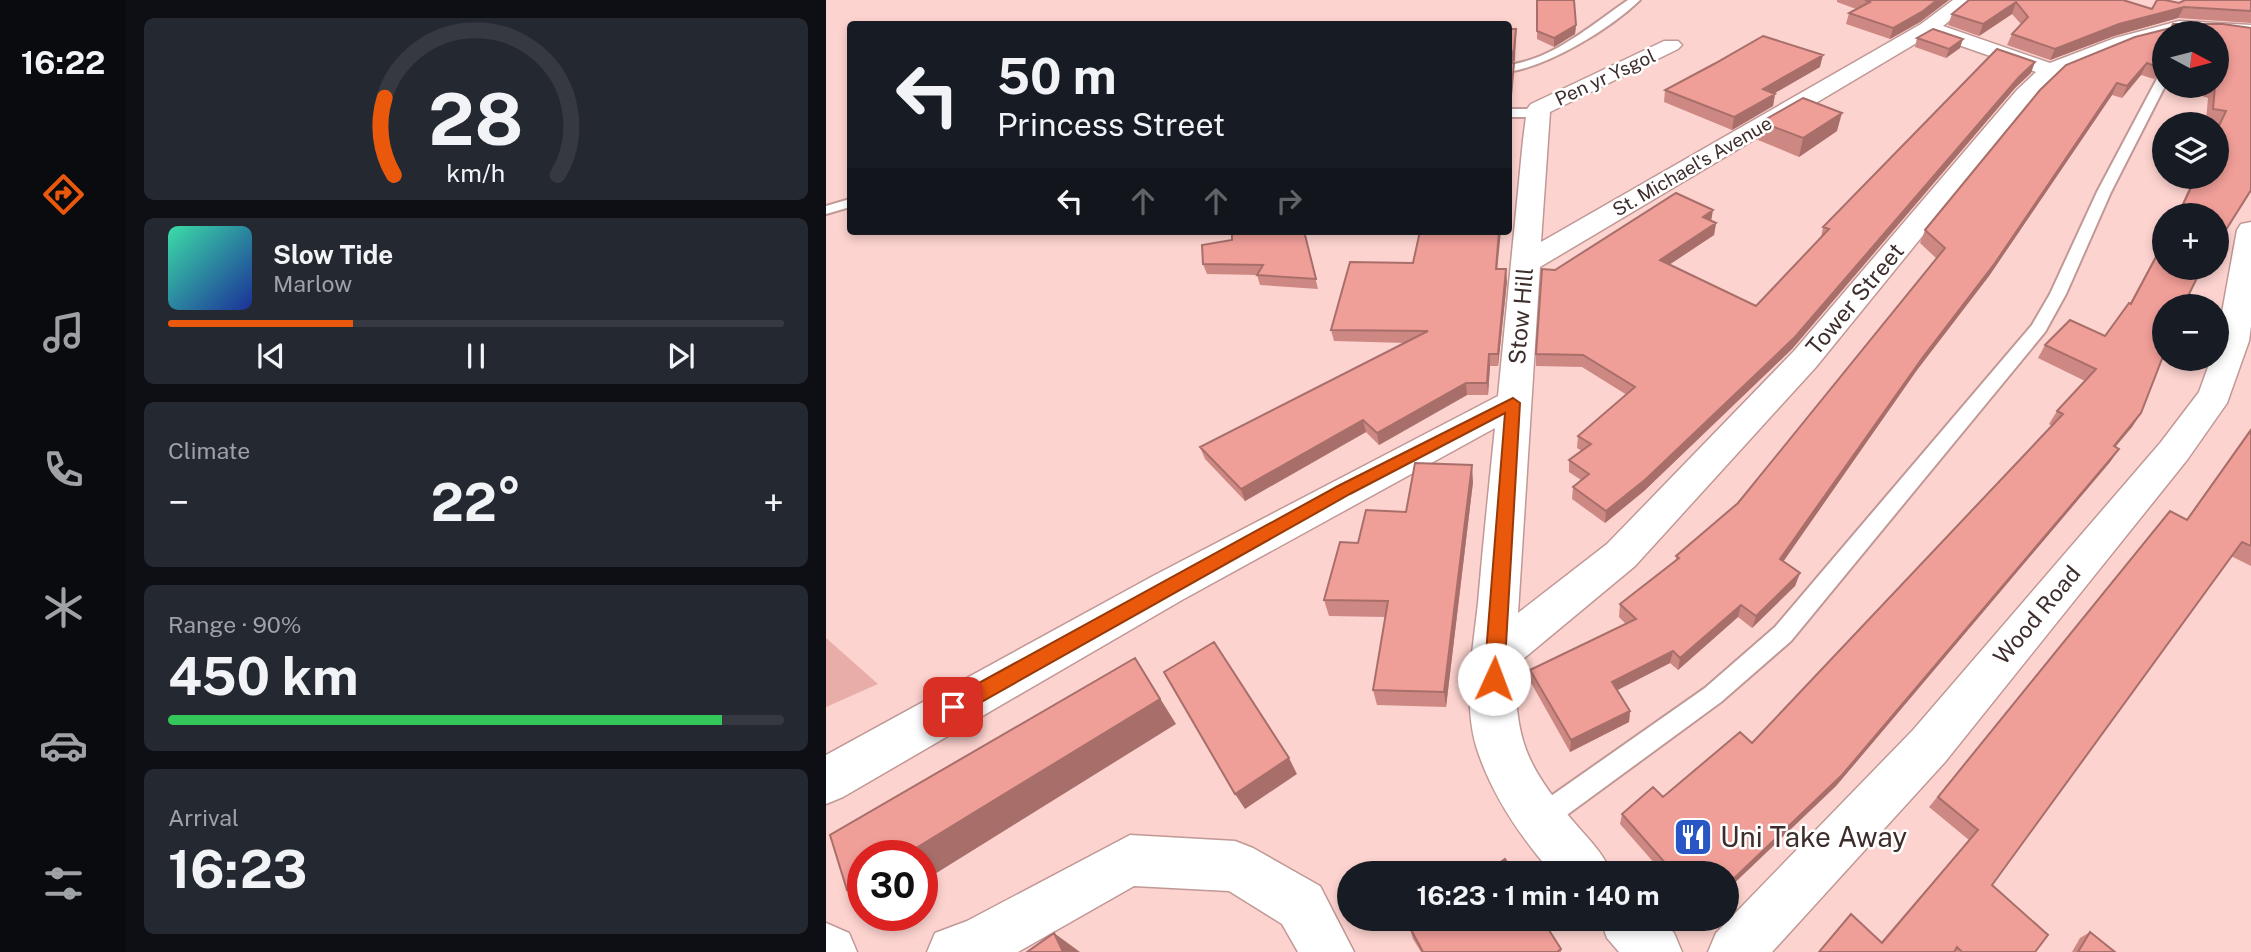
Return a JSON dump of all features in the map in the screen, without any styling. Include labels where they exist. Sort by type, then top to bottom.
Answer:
[{"type":"street","name":"St. Michael's Avenue","points":[[1525,263],[1928,28],[1965,0]]},
{"type":"street","points":[[1928,28],[2051,70]]},
{"type":"street","name":"Tower Street","points":[[2230,29],[2251,30]]},
{"type":"street","name":"Tower Street","points":[[1494,657],[1621,555],[1805,359],[2025,95],[2051,70],[2152,33]]},
{"type":"street","name":"Pen yr Ysgol","points":[[1529,112],[1671,45]]},
{"type":"street","name":"Stow Hill","points":[[1529,112],[1525,263],[1494,657],[1494,722],[1511,778],[1575,861]]},
{"type":"street","name":"Wood Road","points":[[1735,952],[1928,746],[2174,451],[2215,395],[2242,342],[2251,230]]},
{"type":"street","points":[[826,781],[974,695],[1344,490],[1513,403]]},
{"type":"street","points":[[954,952],[976,946],[1130,860],[1235,866],[1301,905],[1327,952]]},
{"type":"street","points":[[1637,931],[1655,952]]},
{"type":"lane","points":[[1512,69],[1546,58],[1635,0]]},
{"type":"lane","points":[[1540,819],[1713,695],[1783,634],[2039,328],[2059,294],[2104,192],[2153,98]]},
{"type":"lane","points":[[826,210],[847,204]]},
{"type":"shaded area","points":[[826,638],[878,684],[826,707]]},
{"type":"building","points":[[1537,0],[1574,0],[1576,25],[1554,38],[1537,31]]},
{"type":"building","points":[[1865,0],[1937,0],[1893,28],[1849,13],[1870,2]]},
{"type":"building","points":[[1969,0],[2123,0],[2152,9],[2157,0],[2179,3],[2185,0],[2251,0],[2251,11],[2184,7],[2119,24],[2055,49],[2012,34],[2028,17],[2016,2],[1983,24],[1952,14]]},
{"type":"building","points":[[2230,25],[2251,28],[2251,190],[2229,225],[2229,203],[2184,203],[2190,189],[2229,189],[2229,112],[2213,109],[2214,98],[2230,98]]},
{"type":"building","points":[[1512,29],[1516,29],[1512,52]]},
{"type":"building","points":[[1933,29],[1963,39],[1949,49],[1917,38]]},
{"type":"building","points":[[2152,33],[2152,65],[2147,63],[2127,86],[2117,83],[1995,263],[1923,357],[1780,559],[1800,573],[1756,616],[1741,605],[1680,658],[1673,651],[1612,682],[1630,711],[1571,740],[1530,670],[1636,619],[1620,604],[1679,558],[1676,556],[1738,503],[1945,248],[1925,230],[2040,90],[2066,65]]},
{"type":"building","points":[[1763,36],[1823,55],[1763,89],[1775,94],[1734,117],[1665,90],[1714,64]]},
{"type":"building","points":[[1997,49],[2035,62],[2019,77],[1795,337],[1646,479],[1606,511],[1573,487],[1589,474],[1569,460],[1591,444],[1578,436],[1635,387],[1583,355],[1536,354],[1542,269],[1555,270],[1676,193],[1713,210],[1703,217],[1716,223],[1660,260],[1756,306],[1829,229],[1823,227]]},
{"type":"building","points":[[1803,98],[1842,113],[1803,138],[1761,122]]},
{"type":"building","points":[[1232,235],[1305,235],[1316,279],[1257,275],[1263,265],[1203,264],[1202,245],[1232,240]]},
{"type":"building","points":[[1419,235],[1499,235],[1496,269],[1506,269],[1498,354],[1489,354],[1487,383],[1466,383],[1377,433],[1363,420],[1241,489],[1200,447],[1428,331],[1331,330],[1350,262],[1413,263]]},
{"type":"building","points":[[2152,264],[2152,280],[2196,280],[2189,294],[2152,294],[2152,371],[2157,371],[2141,413],[2114,446],[2119,449],[1842,775],[1739,874],[1739,861],[1663,861],[1622,814],[1653,787],[1663,797],[1740,732],[1752,743],[2063,414],[2057,411],[2096,369],[2045,345],[2070,320],[2105,336],[2129,303],[2131,304]]},
{"type":"building","points":[[2251,430],[2251,546],[2242,542],[1992,885],[2048,935],[2035,952],[1962,952],[1957,947],[1954,952],[1819,952],[1851,914],[1882,943],[1978,830],[1938,797],[2170,511],[2187,520]]},
{"type":"building","points":[[1415,463],[1472,465],[1444,692],[1373,690],[1388,601],[1324,600],[1340,542],[1358,543],[1366,510],[1406,512]]},
{"type":"building","points":[[1214,642],[1289,758],[1235,794],[1164,672]]},
{"type":"building","points":[[1135,658],[1160,699],[929,840],[847,840],[847,890],[830,835]]},
{"type":"building","points":[[1412,931],[1550,931],[1561,949],[1557,952],[1423,952]]},
{"type":"building","points":[[2090,932],[2115,952],[2078,952]]},
{"type":"building","points":[[1054,933],[1063,952],[1027,952]]},
{"type":"place","name":"Uni Take Away","points":[[1693,837]]},
{"type":"route","points":[[953,707],[1344,490],[1513,403],[1494,679]]}]
